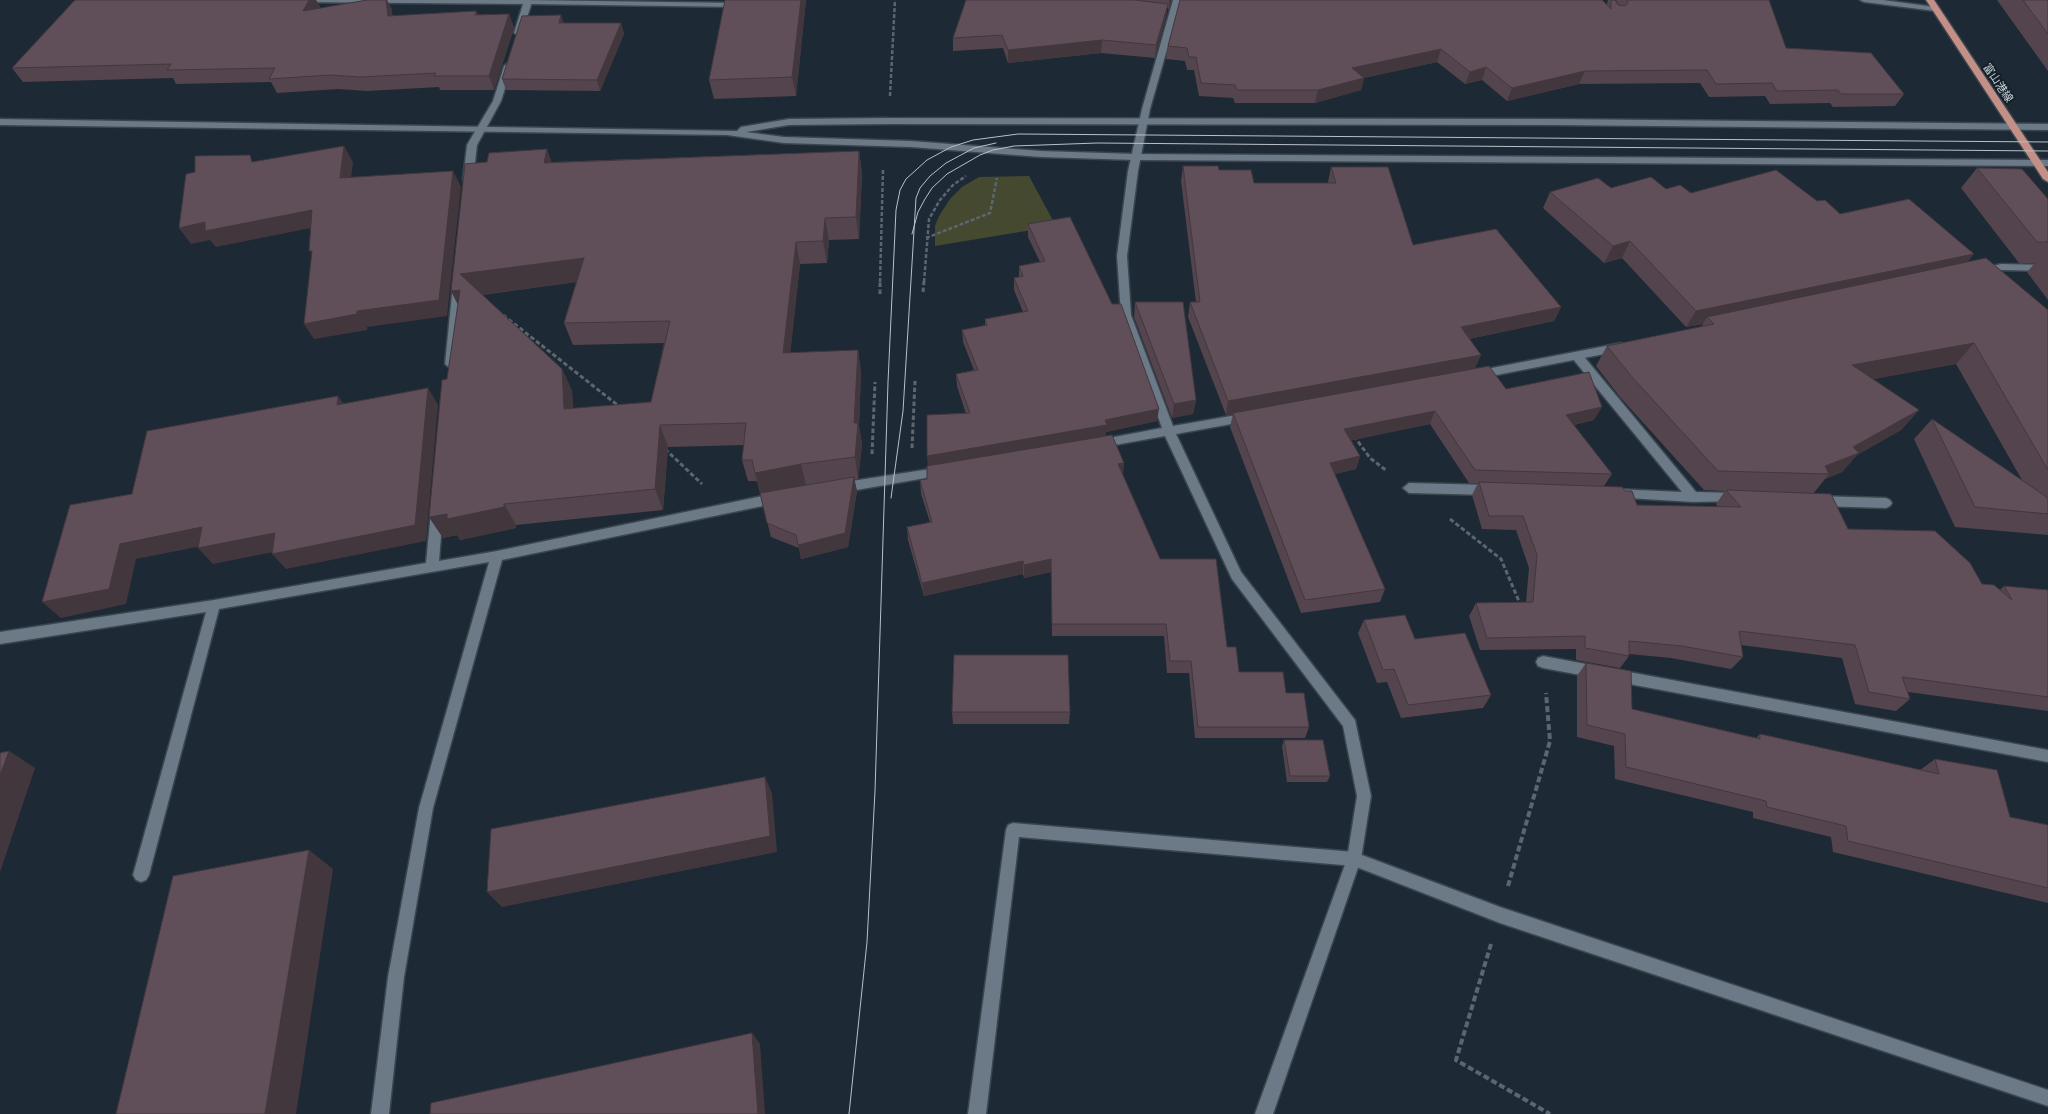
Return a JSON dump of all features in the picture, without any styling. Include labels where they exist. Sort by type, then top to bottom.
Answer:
[{"type":"main road","name":"富山港線","points":[[1930,0],[2048,178]]},
{"type":"street","points":[[290,0],[528,1],[745,5]]},
{"type":"street","points":[[1177,0],[1168,13],[1135,157],[1122,256],[1126,315],[1169,432],[1236,575],[1350,724],[1364,796],[1354,859],[1264,1114]]},
{"type":"street","points":[[1864,0],[1935,9]]},
{"type":"street","points":[[516,38],[528,1]]},
{"type":"street","points":[[467,194],[472,145],[497,101],[511,56]]},
{"type":"street","points":[[727,132],[789,122],[888,121],[1544,122],[2048,127]]},
{"type":"street","points":[[0,122],[727,132],[784,140],[911,144],[1041,154],[1135,157],[2048,163]]},
{"type":"street","points":[[1973,273],[2001,267],[2048,268]]},
{"type":"street","points":[[449,372],[459,273]]},
{"type":"street","points":[[1463,377],[1634,345]]},
{"type":"street","points":[[1578,356],[1693,497]]},
{"type":"street","points":[[1090,445],[1262,414]]},
{"type":"street","points":[[824,490],[954,469]]},
{"type":"street","points":[[1409,488],[1507,491]]},
{"type":"street","points":[[1605,494],[1750,498]]},
{"type":"street","points":[[0,638],[214,605],[497,556],[787,496]]},
{"type":"street","points":[[432,566],[438,498]]},
{"type":"street","points":[[1808,500],[1886,503]]},
{"type":"street","points":[[380,1114],[396,976],[426,808],[497,556]]},
{"type":"street","points":[[141,875],[214,605]]},
{"type":"street","points":[[1543,662],[2048,756]]},
{"type":"street","points":[[977,1114],[1013,830],[1354,859],[1500,915],[2048,1098]]},
{"type":"path","points":[[888,121],[895,0]]},
{"type":"path","points":[[880,294],[882,171],[885,168]]},
{"type":"path","points":[[926,238],[990,214],[999,170]]},
{"type":"path","points":[[923,292],[926,238],[930,219],[940,200],[953,185],[968,175]]},
{"type":"path","points":[[454,323],[501,313],[607,395],[621,408]]},
{"type":"path","points":[[910,477],[916,381]]},
{"type":"path","points":[[870,483],[875,382]]},
{"type":"path","points":[[1352,434],[1370,458],[1501,559],[1522,610]]},
{"type":"path","points":[[664,448],[728,508]]},
{"type":"path","points":[[1543,662],[1550,741],[1456,1060],[1550,1114]]},
{"type":"green space","points":[[1029,176],[1056,226],[935,246],[935,226],[939,216],[950,199],[962,187],[979,177]]},
{"type":"building","points":[[75,0],[309,0],[303,11],[367,0],[386,0],[388,16],[476,11],[475,15],[509,14],[489,76],[434,76],[436,73],[360,77],[330,75],[269,79],[275,68],[167,70],[171,64],[12,68]]},
{"type":"building","points":[[725,0],[801,0],[792,77],[709,80]]},
{"type":"building","points":[[966,0],[1134,0],[1168,4],[1156,45],[1102,40],[1008,50],[1002,35],[953,38]]},
{"type":"building","points":[[1180,0],[1602,0],[1611,9],[1611,0],[1615,0],[1618,5],[1625,6],[1628,3],[1627,0],[1769,0],[1786,48],[1871,53],[1904,94],[1841,94],[1838,90],[1777,91],[1772,83],[1716,84],[1707,70],[1585,71],[1512,88],[1486,67],[1470,72],[1441,49],[1352,68],[1364,78],[1318,90],[1237,90],[1235,85],[1201,83],[1196,57],[1189,57],[1187,48],[1168,46]]},
{"type":"building","points":[[2023,0],[2048,0],[2048,34]]},
{"type":"building","points":[[561,15],[559,23],[621,23],[597,80],[502,79],[522,16]]},
{"type":"building","points":[[344,146],[340,178],[453,171],[439,300],[357,311],[357,314],[304,324],[312,251],[309,251],[312,210],[205,231],[205,222],[179,228],[186,174],[195,172],[195,156],[250,155],[252,162]]},
{"type":"building","points":[[547,149],[544,163],[859,151],[856,217],[825,218],[823,241],[796,242],[783,353],[858,350],[854,423],[858,423],[855,457],[801,464],[755,473],[752,460],[742,460],[746,423],[660,425],[655,489],[504,504],[504,507],[447,519],[447,514],[429,517],[442,380],[447,379],[460,290],[451,291],[465,164],[487,162],[489,153]],"holes":[[[584,258],[564,323],[670,321],[651,402],[564,409],[562,369],[460,274]]]},
{"type":"building","points":[[1183,166],[1218,166],[1219,170],[1251,170],[1254,183],[1336,183],[1331,167],[1388,167],[1413,245],[1496,229],[1561,307],[1461,327],[1481,355],[1228,401],[1190,302],[1200,302]]},
{"type":"building","points":[[1977,168],[2022,169],[2048,199],[2048,242],[2037,242]]},
{"type":"building","points":[[1776,170],[1817,201],[1825,200],[1840,214],[1909,199],[1974,254],[1696,311],[1630,241],[1613,246],[1550,192],[1598,178],[1611,188],[1651,177],[1666,189],[1680,185],[1691,193]]},
{"type":"building","points":[[1070,217],[1112,304],[1121,304],[1159,409],[1105,420],[1107,425],[927,456],[927,415],[970,413],[956,374],[978,370],[962,330],[987,325],[985,319],[1028,311],[1014,278],[1023,276],[1019,266],[1045,261],[1028,224]]},
{"type":"building","points":[[1986,258],[2048,310],[2048,470],[1974,343],[1852,365],[1919,410],[1853,447],[1859,453],[1825,466],[1829,474],[1718,471],[1632,377],[1607,346],[1714,324],[1707,317]]},
{"type":"building","points":[[1135,302],[1183,302],[1196,400],[1174,404]]},
{"type":"building","points":[[1489,366],[1506,389],[1589,372],[1602,407],[1566,415],[1612,474],[1475,470],[1435,411],[1344,429],[1360,456],[1330,463],[1385,589],[1305,600],[1233,413]]},
{"type":"building","points":[[428,388],[415,525],[272,554],[275,533],[198,548],[202,527],[120,544],[109,589],[42,602],[70,505],[132,494],[147,431],[338,396],[337,405]]},
{"type":"building","points":[[1932,419],[2048,498],[2048,514],[1975,507]]},
{"type":"building","points":[[1112,435],[1124,463],[1118,464],[1160,559],[1216,559],[1227,647],[1236,647],[1239,672],[1283,672],[1286,693],[1304,693],[1309,727],[1198,727],[1191,661],[1170,661],[1166,624],[1052,624],[1051,559],[1024,565],[1023,561],[922,583],[907,527],[932,522],[920,480],[927,479],[927,466]]},
{"type":"building","points":[[854,477],[845,533],[798,545],[796,535],[767,523],[760,493]]},
{"type":"building","points":[[1479,482],[1622,487],[1625,491],[1632,491],[1637,505],[1741,507],[1726,490],[1831,494],[1848,529],[1935,531],[1970,563],[1982,584],[1994,585],[2012,600],[2004,586],[2048,590],[2048,697],[1902,677],[1910,699],[1869,692],[1855,645],[1739,631],[1743,657],[1682,646],[1629,641],[1629,656],[1585,648],[1585,636],[1487,638],[1476,603],[1533,602],[1537,555],[1523,516],[1489,516]]},
{"type":"building","points":[[1405,615],[1415,639],[1465,633],[1491,695],[1408,705],[1394,669],[1383,670],[1364,620]]},
{"type":"building","points":[[954,655],[1068,655],[1070,712],[952,712]]},
{"type":"building","points":[[1586,663],[1631,671],[1632,709],[1760,739],[1760,734],[1939,774],[1935,759],[1997,770],[2010,817],[2048,825],[2048,888],[1848,841],[1846,826],[1767,807],[1766,801],[1626,767],[1625,734],[1587,725]]},
{"type":"building","points":[[1284,740],[1323,740],[1330,776],[1290,776]]},
{"type":"building","points":[[9,751],[0,776],[0,753]]},
{"type":"building","points":[[765,777],[770,836],[487,892],[491,829]]},
{"type":"building","points":[[309,850],[265,1114],[116,1114],[173,876]]},
{"type":"building","points":[[752,1033],[758,1114],[430,1114],[431,1103]]},
{"type":"tram line","points":[[849,1114],[867,942],[875,791],[888,382],[896,210],[900,190],[906,179],[927,160],[951,147],[973,140],[1018,134],[2048,142]]},
{"type":"tram line","points":[[914,225],[916,198],[920,188],[930,176],[946,163],[974,148],[996,143]]},
{"type":"tram line","points":[[914,225],[918,212],[925,199],[932,188],[947,174],[980,155],[993,150],[1014,146],[1097,143],[2048,151]]},
{"type":"tram line","points":[[891,498],[903,411],[914,225]]},
{"type":"tram line","points":[[912,234],[914,225]]}]
